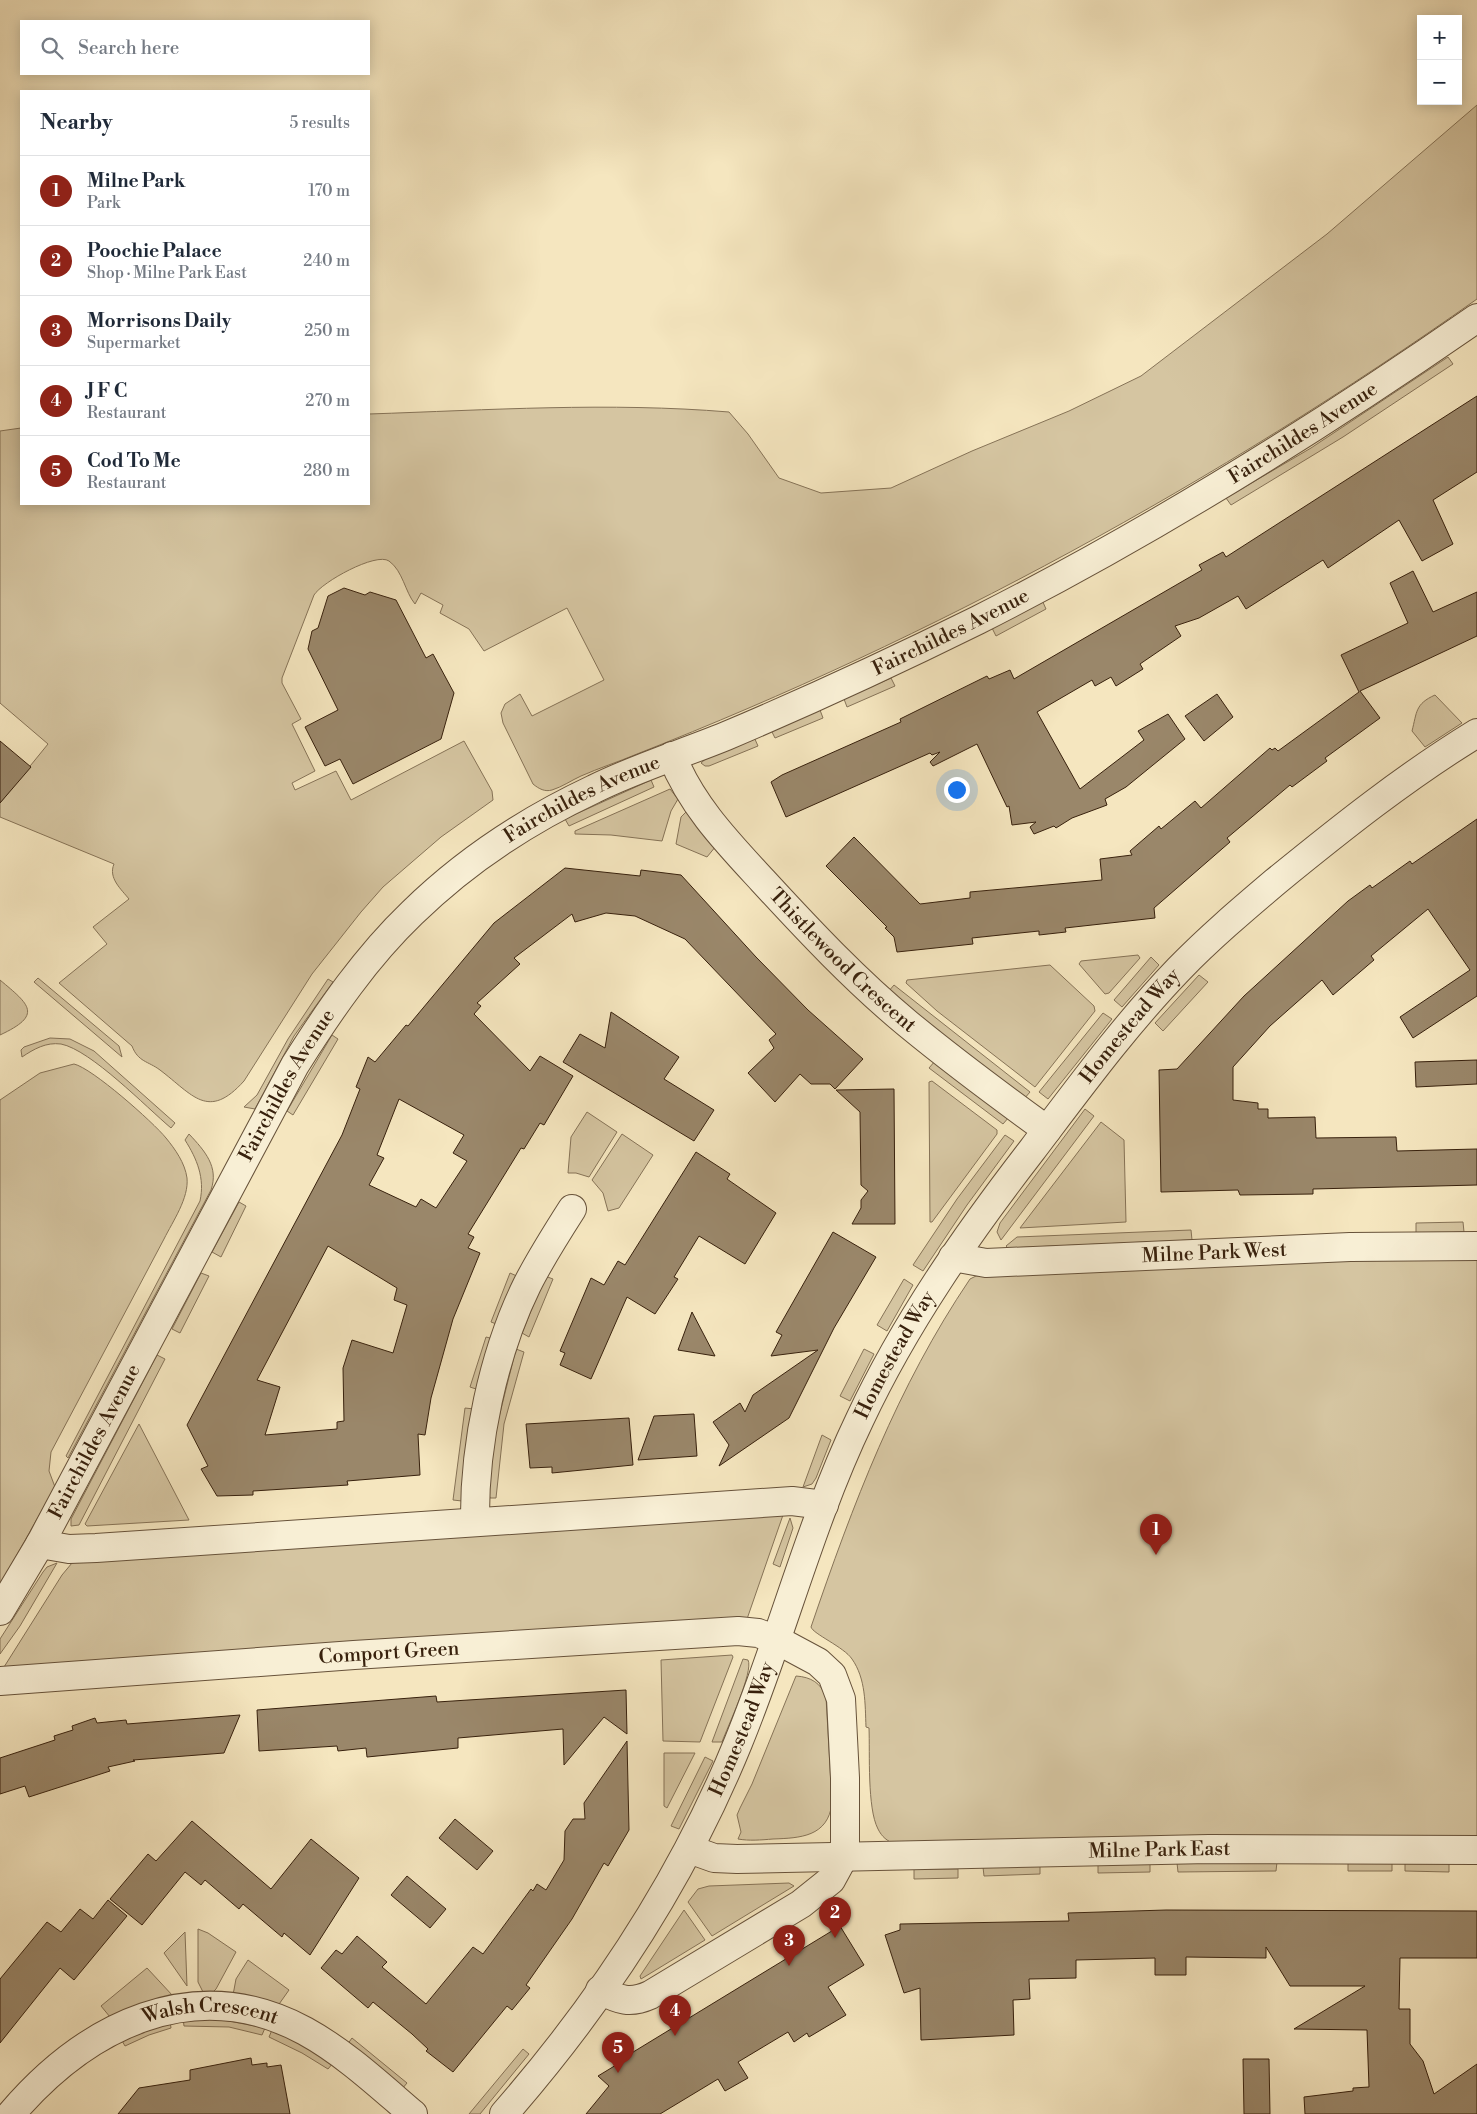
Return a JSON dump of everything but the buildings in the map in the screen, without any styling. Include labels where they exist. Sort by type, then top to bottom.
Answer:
[{"type":"street","name":"Fairchildes Avenue","points":[[0,1611],[40,1544],[283,1086],[319,1028],[370,959],[419,906],[501,842],[586,792],[786,710],[893,662],[1042,586],[1188,505],[1290,444],[1477,318]]},
{"type":"street","name":"Homestead Way","points":[[504,2114],[556,2051],[600,1990],[643,1926],[689,1849],[730,1763],[777,1640],[824,1505],[857,1426],[876,1388],[953,1257],[1000,1190],[1112,1046],[1198,950],[1245,907],[1349,822],[1431,763],[1477,733]]},
{"type":"street","name":"Thistlewood Crescent","points":[[672,756],[682,780],[708,817],[738,854],[832,953],[907,1023],[1047,1130]]},
{"type":"street","points":[[475,1522],[476,1473],[480,1445],[501,1352],[526,1287],[544,1253],[572,1209]]},
{"type":"street","name":"Milne Park West","points":[[953,1257],[986,1263],[1341,1248],[1477,1246]]},
{"type":"street","points":[[40,1544],[70,1548],[96,1548],[800,1500],[824,1505]]},
{"type":"street","name":"Comport Green","points":[[0,1681],[714,1632],[758,1632],[777,1640]]},
{"type":"street","points":[[600,1990],[625,2001],[634,2001],[650,1995],[812,1896],[831,1880],[843,1858],[845,1845],[845,1778],[839,1691],[832,1675],[818,1662],[777,1640]]},
{"type":"street","name":"Milne Park East","points":[[689,1849],[722,1859],[1208,1849],[1477,1850]]},
{"type":"street","name":"Walsh Crescent","points":[[11,2114],[31,2090],[60,2065],[111,2030],[153,2013],[200,2006],[257,2012],[296,2027],[330,2046],[414,2114]]},
{"type":"shaded area","points":[[1477,105],[1477,299],[1378,367],[1278,431],[1175,493],[1071,552],[965,607],[857,659],[748,708],[588,773],[556,789],[544,790],[533,784],[503,723],[501,713],[505,704],[520,694],[532,716],[604,680],[567,608],[484,651],[469,629],[440,613],[443,605],[421,593],[415,604],[398,570],[389,561],[382,559],[362,564],[338,576],[319,589],[314,595],[282,678],[282,683],[301,719],[292,724],[315,771],[292,783],[295,790],[336,771],[351,800],[464,741],[492,791],[493,800],[441,837],[383,887],[312,974],[244,1081],[220,1100],[210,1102],[201,1100],[140,1058],[132,1046],[59,983],[107,944],[93,927],[129,899],[114,879],[114,864],[0,817],[0,803],[48,744],[0,703],[0,431],[20,428],[20,505],[370,505],[370,414],[594,407],[729,412],[748,434],[779,478],[821,493],[891,488],[972,451],[1069,411],[1141,376],[1327,234]]},
{"type":"shaded area","points":[[1448,357],[1453,364],[1343,437],[1231,505],[1226,498],[1311,448]]},
{"type":"shaded area","points":[[1042,600],[1046,609],[996,636],[992,628]]},
{"type":"shaded area","points":[[891,678],[895,686],[847,707],[844,699]]},
{"type":"shaded area","points":[[1435,695],[1462,723],[1425,747],[1412,731],[1420,705]]},
{"type":"shaded area","points":[[820,710],[823,718],[775,738],[771,730]]},
{"type":"shaded area","points":[[754,737],[758,746],[709,766],[701,763],[709,756]]},
{"type":"shaded area","points":[[651,780],[654,787],[569,826],[565,819]]},
{"type":"shaded area","points":[[670,789],[678,799],[671,811],[662,841],[611,835],[575,834],[575,831]]},
{"type":"shaded area","points":[[687,811],[716,846],[707,857],[676,844],[681,817]]},
{"type":"shaded area","points":[[1138,955],[1140,958],[1109,993],[1105,994],[1079,964],[1081,961]]},
{"type":"shaded area","points":[[1151,957],[1159,965],[1122,1007],[1114,1000]]},
{"type":"shaded area","points":[[1050,965],[1094,1006],[1095,1011],[1035,1087],[937,1011],[906,983],[907,980]]},
{"type":"shaded area","points":[[1199,975],[1208,982],[1163,1031],[1155,1023]]},
{"type":"shaded area","points":[[38,978],[119,1046],[122,1057],[34,982]]},
{"type":"shaded area","points":[[328,979],[333,982],[294,1036],[255,1109],[244,1107],[257,1095],[288,1039]]},
{"type":"shaded area","points":[[0,980],[25,1003],[27,1015],[14,1028],[0,1035]]},
{"type":"shaded area","points":[[894,985],[1030,1092],[1024,1099],[888,992]]},
{"type":"shaded area","points":[[1103,1013],[1112,1019],[1048,1099],[1039,1092]]},
{"type":"shaded area","points":[[332,1035],[338,1039],[293,1115],[287,1111]]},
{"type":"shaded area","points":[[50,1038],[70,1039],[94,1051],[175,1123],[171,1128],[102,1068],[73,1048],[61,1044],[50,1044],[22,1057],[21,1050],[24,1047]]},
{"type":"shaded area","points":[[935,1061],[1009,1117],[1003,1124],[929,1068]]},
{"type":"shaded area","points":[[74,1064],[108,1085],[159,1130],[182,1162],[186,1172],[187,1186],[176,1217],[51,1452],[49,1471],[55,1487],[0,1585],[0,1100],[40,1073]]},
{"type":"shaded area","points":[[932,1081],[997,1130],[997,1134],[932,1222],[930,1222],[929,1082]]},
{"type":"shaded area","points":[[1085,1109],[1094,1116],[1001,1240],[997,1232],[1000,1223]]},
{"type":"shaded area","points":[[587,1112],[617,1132],[589,1177],[568,1173],[571,1137]]},
{"type":"shaded area","points":[[1101,1122],[1124,1140],[1126,1222],[1020,1228]]},
{"type":"shaded area","points":[[189,1134],[205,1153],[212,1167],[213,1182],[211,1190],[68,1458],[66,1456],[200,1201],[201,1177],[193,1154],[185,1140]]},
{"type":"shaded area","points":[[622,1134],[653,1155],[619,1208],[608,1211],[603,1193],[592,1180]]},
{"type":"shaded area","points":[[1005,1135],[1014,1141],[967,1205],[923,1271],[913,1265],[957,1199]]},
{"type":"shaded area","points":[[239,1202],[246,1206],[221,1257],[212,1252]]},
{"type":"shaded area","points":[[1463,1222],[1464,1232],[1416,1234],[1416,1223]]},
{"type":"shaded area","points":[[1191,1230],[1192,1240],[1008,1248],[1006,1246],[1017,1237]]},
{"type":"shaded area","points":[[1477,1258],[1477,1839],[895,1844],[883,1836],[874,1820],[872,1808],[869,1728],[866,1727],[864,1692],[860,1675],[848,1654],[811,1627],[843,1536],[879,1447],[920,1362],[970,1279],[976,1276],[1164,1266]]},
{"type":"shaded area","points":[[201,1273],[209,1276],[180,1333],[172,1329]]},
{"type":"shaded area","points":[[510,1273],[519,1277],[499,1325],[491,1322]]},
{"type":"shaded area","points":[[545,1276],[553,1279],[529,1337],[522,1333]]},
{"type":"shaded area","points":[[904,1279],[913,1285],[887,1331],[877,1325]]},
{"type":"shaded area","points":[[486,1337],[494,1339],[479,1390],[470,1387]]},
{"type":"shaded area","points":[[516,1349],[524,1352],[504,1424],[496,1498],[490,1498],[493,1441]]},
{"type":"shaded area","points":[[864,1349],[874,1354],[850,1401],[840,1396]]},
{"type":"shaded area","points":[[157,1355],[165,1359],[79,1525],[71,1526],[71,1519]]},
{"type":"shaded area","points":[[465,1408],[474,1409],[462,1501],[453,1500]]},
{"type":"shaded area","points":[[139,1424],[189,1520],[87,1526],[85,1524]]},
{"type":"shaded area","points":[[822,1435],[831,1440],[816,1478],[812,1484],[803,1487]]},
{"type":"shaded area","points":[[783,1515],[747,1619],[4,1667],[62,1575],[72,1563],[81,1561]]},
{"type":"shaded area","points":[[790,1518],[793,1528],[780,1567],[773,1564]]},
{"type":"shaded area","points":[[57,1563],[20,1626],[0,1654],[0,1639],[43,1572],[47,1567]]},
{"type":"shaded area","points":[[732,1655],[733,1657],[700,1742],[663,1741],[661,1660]]},
{"type":"shaded area","points":[[743,1659],[748,1660],[749,1666],[739,1700],[722,1742],[712,1742]]},
{"type":"shaded area","points":[[796,1676],[806,1678],[818,1684],[826,1697],[832,1803],[829,1814],[825,1823],[819,1829],[802,1836],[760,1840],[738,1839],[741,1832],[737,1815],[752,1784]]},
{"type":"shaded area","points":[[664,1753],[695,1753],[667,1808],[664,1806]]},
{"type":"shaded area","points":[[705,1757],[713,1761],[679,1829],[671,1826]]},
{"type":"shaded area","points":[[1348,1861],[1392,1862],[1392,1871],[1348,1871]]},
{"type":"shaded area","points":[[1150,1862],[1150,1872],[1098,1873],[1098,1864]]},
{"type":"shaded area","points":[[1277,1862],[1276,1871],[1178,1872],[1177,1863]]},
{"type":"shaded area","points":[[1405,1862],[1449,1863],[1449,1872],[1405,1871]]},
{"type":"shaded area","points":[[1040,1865],[1040,1874],[984,1876],[983,1867]]},
{"type":"shaded area","points":[[914,1869],[958,1869],[958,1878],[914,1879]]},
{"type":"shaded area","points":[[789,1883],[794,1886],[712,1936],[688,1902],[698,1889],[709,1886]]},
{"type":"shaded area","points":[[684,1910],[705,1940],[641,1979],[640,1976]]},
{"type":"shaded area","points":[[198,1929],[208,1933],[236,1952],[216,1989],[211,1994],[203,1992],[198,1982]]},
{"type":"shaded area","points":[[185,1932],[187,1986],[164,1953]]},
{"type":"shaded area","points":[[248,1960],[289,1990],[277,2007],[233,1995],[236,1979]]},
{"type":"shaded area","points":[[147,1968],[173,1996],[143,2003],[110,2017],[101,2006]]},
{"type":"shaded area","points":[[208,2017],[265,2028],[262,2035],[229,2027],[184,2026],[183,2018]]},
{"type":"shaded area","points":[[170,2021],[171,2028],[125,2046],[121,2039]]},
{"type":"shaded area","points":[[272,2030],[298,2041],[333,2063],[328,2069],[302,2053],[269,2037]]},
{"type":"shaded area","points":[[352,2038],[407,2083],[402,2089],[347,2045]]},
{"type":"shaded area","points":[[523,2049],[529,2054],[480,2114],[469,2114]]},
{"type":"place","name":"Milne Park","points":[[1156,1555]]},
{"type":"place","name":"Poochie Palace","points":[[835,1938]]},
{"type":"place","name":"Morrisons Daily","points":[[789,1966]]},
{"type":"place","name":"J F C","points":[[675,2036]]},
{"type":"place","name":"Cod To Me","points":[[618,2073]]}]
